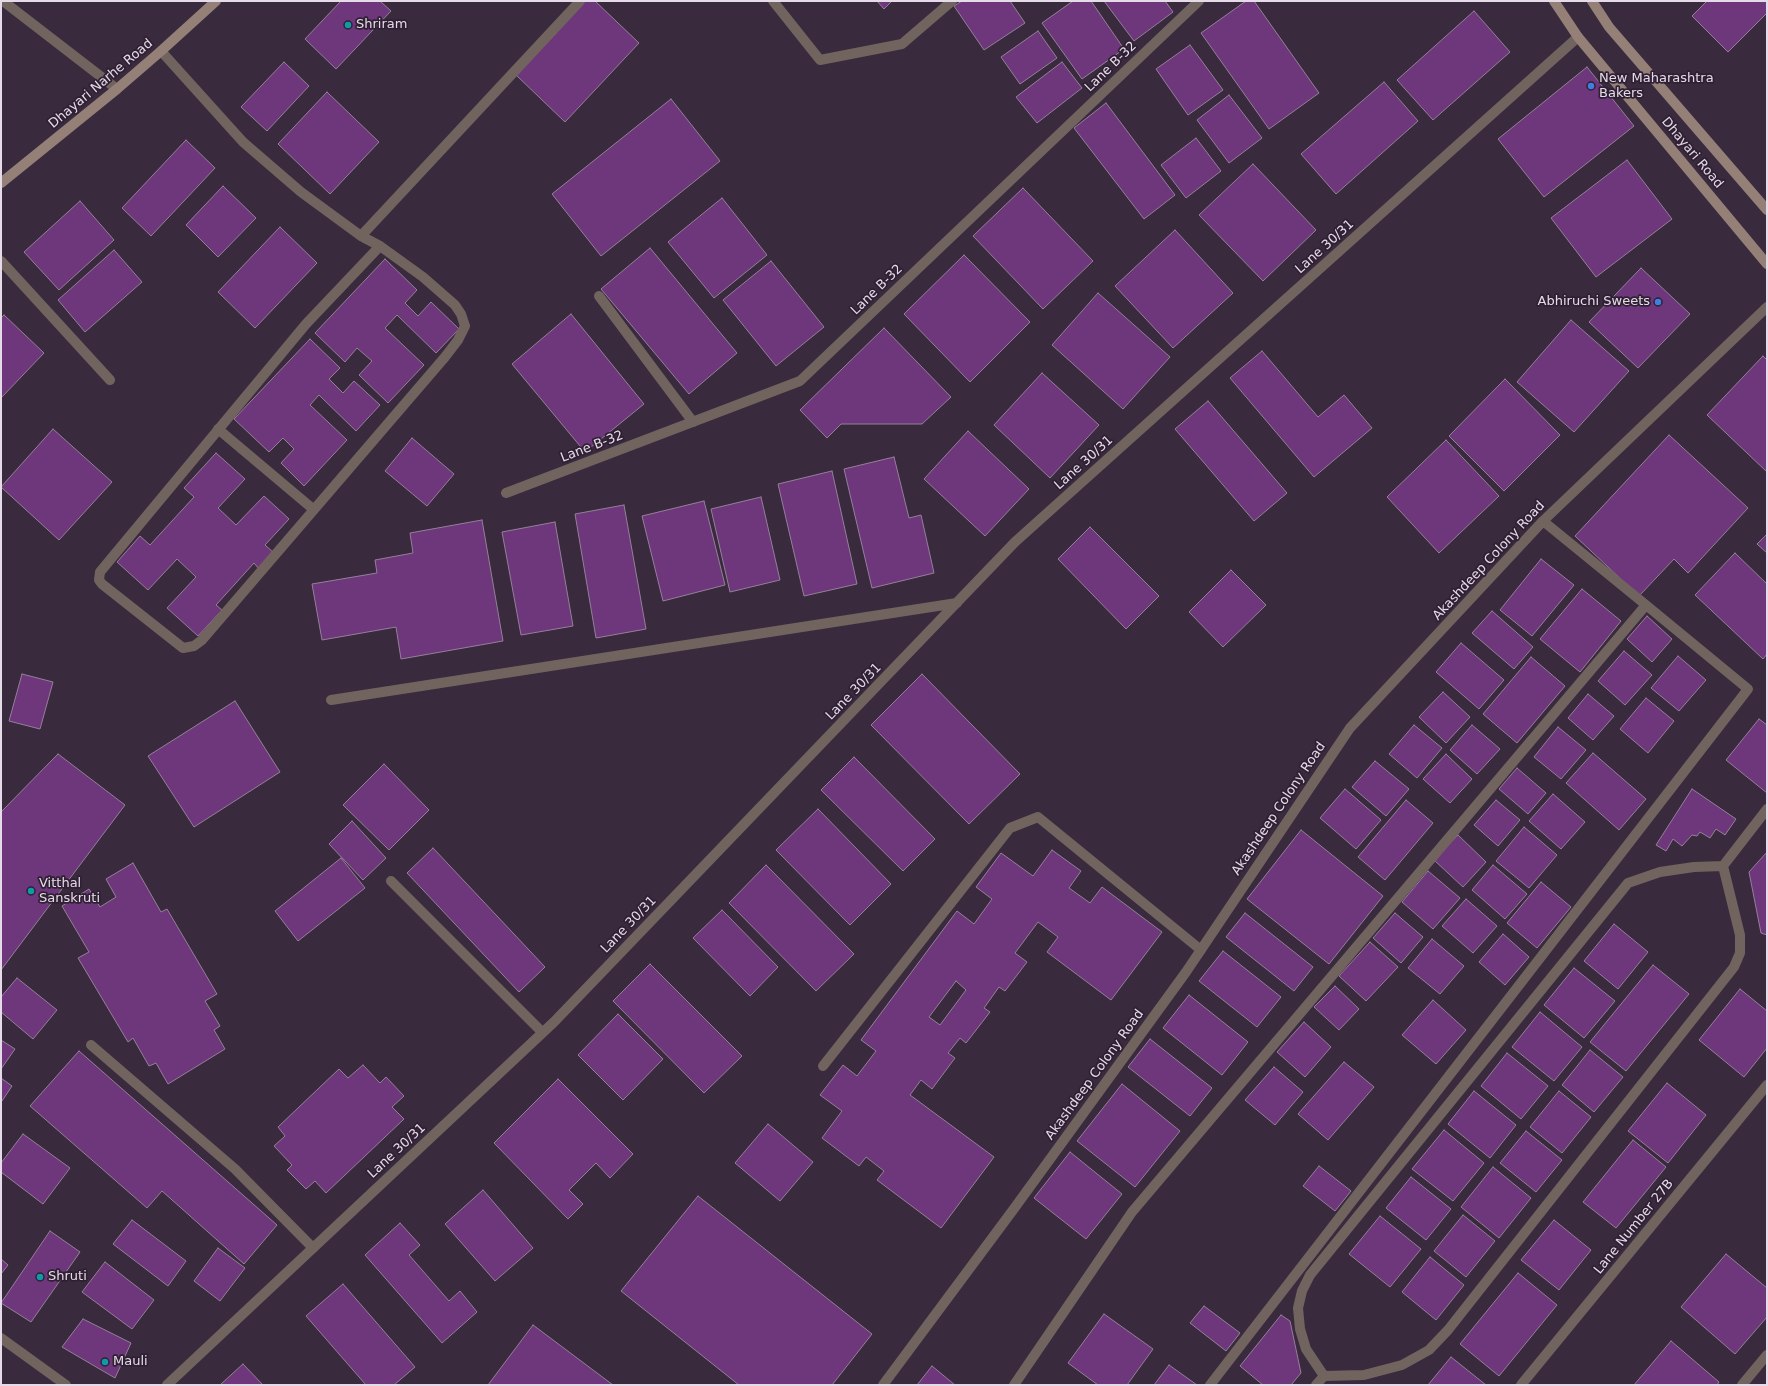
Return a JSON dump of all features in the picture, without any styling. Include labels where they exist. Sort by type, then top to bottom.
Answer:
[{"type":"main road","name":"Dhayari Narhe Road","points":[[1,183],[162,51],[216,1]]},
{"type":"main road","name":"Dhayari Road","points":[[1554,1],[1578,37],[1767,264]]},
{"type":"main road","name":"Dhayari Road","points":[[1592,1],[1609,27],[1767,210]]},
{"type":"street","points":[[2,1],[117,89]]},
{"type":"street","points":[[361,236],[580,1]]},
{"type":"street","points":[[773,1],[820,60],[902,44],[952,1]]},
{"type":"street","name":"Lane B-32","points":[[506,493],[800,381],[1199,1]]},
{"type":"street","name":"Lane 30/31","points":[[167,1385],[542,1032],[1015,542],[1578,37]]},
{"type":"street","points":[[162,51],[243,142],[301,192],[361,236],[380,246],[423,277],[455,305],[461,314],[465,326],[458,340],[445,357],[202,640],[194,646],[183,648],[102,584],[99,580],[100,572],[306,324],[380,246]]},
{"type":"street","points":[[1,261],[110,380]]},
{"type":"street","points":[[599,296],[693,422]]},
{"type":"street","name":"Akashdeep Colony Road","points":[[883,1385],[1013,1210],[1186,972],[1350,728],[1543,521],[1767,307]]},
{"type":"street","points":[[218,429],[313,510]]},
{"type":"street","points":[[1210,1385],[1748,690],[1543,521]]},
{"type":"street","points":[[331,700],[957,603]]},
{"type":"street","points":[[1014,1385],[1132,1212],[1646,606]]},
{"type":"street","points":[[1723,866],[1767,809]]},
{"type":"street","points":[[823,1066],[1010,828],[1038,817],[1201,950]]},
{"type":"street","points":[[1316,1385],[1324,1376],[1364,1376],[1402,1365],[1429,1350],[1448,1330],[1734,967],[1740,953],[1740,935],[1723,866]]},
{"type":"street","points":[[1324,1376],[1306,1349],[1300,1329],[1298,1308],[1302,1291],[1310,1275],[1628,883],[1667,871],[1694,867],[1723,866]]},
{"type":"street","points":[[391,881],[542,1032]]},
{"type":"street","points":[[91,1045],[235,1169],[312,1248]]},
{"type":"street","name":"Lane Number 27B","points":[[1520,1385],[1767,1085]]},
{"type":"street","points":[[1,1338],[66,1385]]},
{"type":"street","points":[[1742,1385],[1767,1355]]},
{"type":"building","name":"Shriram","points":[[341,1],[380,1],[391,11],[336,69],[305,39]]},
{"type":"building","points":[[584,1],[595,1],[639,43],[565,122],[515,74]]},
{"type":"building","points":[[877,1],[892,1],[884,9]]},
{"type":"building","points":[[962,1],[1010,1],[1025,23],[984,50],[954,6]]},
{"type":"building","points":[[1073,1],[1091,1],[1124,49],[1082,79],[1042,23]]},
{"type":"building","points":[[1104,1],[1165,1],[1173,12],[1134,41]]},
{"type":"building","points":[[1246,1],[1254,1],[1319,93],[1269,129],[1201,33]]},
{"type":"building","points":[[1707,1],[1767,1],[1767,13],[1728,52],[1692,16]]},
{"type":"building","points":[[1474,11],[1510,52],[1433,120],[1397,80]]},
{"type":"building","points":[[1038,31],[1057,58],[1020,84],[1001,57]]},
{"type":"building","points":[[1190,45],[1223,90],[1188,115],[1156,69]]},
{"type":"building","points":[[284,62],[309,86],[267,131],[241,107]]},
{"type":"building","points":[[1062,62],[1082,88],[1037,123],[1016,97]]},
{"type":"building","points":[[1587,67],[1634,126],[1544,197],[1498,139]]},
{"type":"building","points":[[1384,82],[1418,121],[1336,194],[1301,154]]},
{"type":"building","points":[[327,92],[379,142],[330,194],[278,144]]},
{"type":"building","points":[[1229,95],[1262,138],[1229,163],[1197,120]]},
{"type":"building","points":[[671,99],[720,161],[601,256],[552,194]]},
{"type":"building","points":[[1106,103],[1175,195],[1144,219],[1074,128]]},
{"type":"building","points":[[1196,138],[1221,171],[1186,198],[1161,165]]},
{"type":"building","points":[[186,140],[215,168],[151,236],[122,208]]},
{"type":"building","points":[[1627,160],[1672,219],[1596,277],[1551,218]]},
{"type":"building","points":[[1253,164],[1316,230],[1263,281],[1199,215]]},
{"type":"building","points":[[223,186],[256,218],[218,257],[186,225]]},
{"type":"building","points":[[1023,188],[1093,261],[1043,309],[973,236]]},
{"type":"building","points":[[722,198],[767,255],[714,298],[668,242]]},
{"type":"building","points":[[80,201],[114,240],[59,290],[24,252]]},
{"type":"building","points":[[280,227],[317,263],[255,328],[218,292]]},
{"type":"building","points":[[1175,230],[1233,293],[1173,348],[1115,286]]},
{"type":"building","points":[[650,248],[737,353],[689,394],[601,289]]},
{"type":"building","points":[[114,250],[142,282],[85,332],[58,300]]},
{"type":"building","points":[[964,255],[1030,322],[970,382],[904,314]]},
{"type":"building","points":[[385,259],[417,290],[405,303],[418,316],[431,302],[459,329],[436,353],[397,315],[385,328],[424,365],[388,403],[359,375],[372,361],[357,348],[345,362],[315,333]]},
{"type":"building","points":[[771,261],[824,327],[776,366],[723,300]]},
{"type":"building","points":[[1641,268],[1690,314],[1638,368],[1589,322]]},
{"type":"building","points":[[1098,293],[1170,357],[1123,409],[1052,345]]},
{"type":"building","points":[[571,314],[644,404],[585,452],[512,364]]},
{"type":"building","points":[[4,315],[44,353],[1,398],[1,318]]},
{"type":"building","points":[[1571,320],[1629,371],[1574,432],[1517,382]]},
{"type":"building","points":[[884,328],[951,397],[922,424],[841,424],[827,438],[800,410]]},
{"type":"building","points":[[310,339],[340,368],[329,379],[343,393],[354,381],[380,405],[356,431],[319,395],[310,405],[347,440],[304,486],[281,463],[294,449],[283,438],[269,452],[234,419]]},
{"type":"building","points":[[1262,351],[1318,417],[1344,395],[1372,428],[1314,477],[1230,378]]},
{"type":"building","points":[[1763,356],[1767,360],[1767,472],[1707,415]]},
{"type":"building","points":[[1042,373],[1099,425],[1050,478],[994,425]]},
{"type":"building","points":[[1505,379],[1560,435],[1504,491],[1449,436]]},
{"type":"building","points":[[1208,401],[1287,493],[1254,521],[1175,429]]},
{"type":"building","points":[[53,429],[112,482],[59,540],[1,487]]},
{"type":"building","points":[[968,431],[1029,489],[985,536],[924,479]]},
{"type":"building","points":[[1669,435],[1748,508],[1688,573],[1674,559],[1639,596],[1575,536]]},
{"type":"building","points":[[412,438],[454,474],[427,506],[385,471]]},
{"type":"building","points":[[1446,440],[1499,496],[1439,553],[1387,497]]},
{"type":"building","points":[[216,453],[245,479],[218,508],[236,525],[264,496],[289,519],[265,545],[274,553],[259,569],[254,563],[216,605],[222,610],[198,636],[167,608],[196,577],[177,559],[148,590],[117,562],[140,536],[150,545],[194,497],[184,488]]},
{"type":"building","points":[[894,457],[909,518],[921,515],[934,573],[872,588],[844,469]]},
{"type":"building","points":[[832,471],[857,584],[804,596],[778,484]]},
{"type":"building","points":[[761,497],[780,580],[730,592],[711,509]]},
{"type":"building","points":[[704,501],[725,585],[663,601],[642,516]]},
{"type":"building","points":[[624,505],[646,629],[596,638],[575,514]]},
{"type":"building","points":[[482,520],[503,641],[401,659],[396,627],[322,640],[312,584],[377,573],[375,560],[413,553],[410,533]]},
{"type":"building","points":[[555,522],[573,626],[521,635],[502,532]]},
{"type":"building","points":[[1090,527],[1159,596],[1126,629],[1058,559]]},
{"type":"building","points":[[1767,534],[1767,553],[1757,544]]},
{"type":"building","points":[[1735,553],[1767,584],[1767,654],[1763,659],[1695,595]]},
{"type":"building","points":[[1541,559],[1574,585],[1532,636],[1500,610]]},
{"type":"building","points":[[1231,570],[1266,605],[1223,647],[1189,612]]},
{"type":"building","points":[[1582,589],[1621,621],[1580,672],[1540,639]]},
{"type":"building","points":[[1492,611],[1533,647],[1514,669],[1472,633]]},
{"type":"building","points":[[1647,616],[1672,639],[1652,662],[1627,639]]},
{"type":"building","points":[[1461,643],[1504,680],[1479,709],[1436,672]]},
{"type":"building","points":[[1624,651],[1652,675],[1625,705],[1598,681]]},
{"type":"building","points":[[1678,656],[1706,680],[1679,711],[1651,688]]},
{"type":"building","points":[[1531,657],[1565,686],[1517,743],[1483,714]]},
{"type":"building","points":[[22,674],[53,682],[40,729],[9,721]]},
{"type":"building","points":[[922,674],[1020,774],[969,824],[871,725]]},
{"type":"building","points":[[1443,692],[1470,717],[1446,743],[1419,717]]},
{"type":"building","points":[[1588,694],[1614,716],[1593,740],[1568,718]]},
{"type":"building","points":[[1646,698],[1674,721],[1648,753],[1620,729]]},
{"type":"building","points":[[235,701],[280,772],[194,827],[148,756]]},
{"type":"building","points":[[1759,719],[1767,725],[1767,793],[1726,760]]},
{"type":"building","points":[[1414,725],[1442,748],[1417,778],[1389,754]]},
{"type":"building","points":[[1472,725],[1500,749],[1477,774],[1450,750]]},
{"type":"building","points":[[1558,727],[1586,750],[1561,779],[1534,757]]},
{"type":"building","points":[[1593,753],[1646,799],[1619,830],[1566,783]]},
{"type":"building","name":"Vitthal Sanskruti","points":[[58,754],[125,805],[1,970],[1,812]]},
{"type":"building","points":[[1446,754],[1472,779],[1450,803],[1423,779]]},
{"type":"building","points":[[854,757],[935,839],[903,871],[821,790]]},
{"type":"building","points":[[1375,761],[1409,789],[1386,816],[1352,787]]},
{"type":"building","points":[[384,764],[429,810],[389,850],[343,805]]},
{"type":"building","points":[[1517,768],[1546,793],[1528,814],[1499,789]]},
{"type":"building","points":[[1345,789],[1381,820],[1356,849],[1320,818]]},
{"type":"building","points":[[1692,789],[1736,819],[1725,835],[1716,829],[1710,838],[1700,832],[1697,836],[1692,835],[1682,846],[1673,839],[1666,851],[1656,845]]},
{"type":"building","points":[[1553,794],[1585,822],[1561,849],[1529,821]]},
{"type":"building","points":[[1406,800],[1433,823],[1385,880],[1358,857]]},
{"type":"building","points":[[1496,800],[1520,820],[1498,846],[1474,825]]},
{"type":"building","points":[[818,809],[891,884],[850,925],[776,850]]},
{"type":"building","points":[[352,821],[386,858],[363,880],[329,844]]},
{"type":"building","points":[[1524,827],[1557,855],[1529,888],[1496,861]]},
{"type":"building","points":[[1301,830],[1383,896],[1329,964],[1247,899]]},
{"type":"building","points":[[1458,835],[1486,862],[1463,887],[1434,860]]},
{"type":"building","points":[[433,848],[545,967],[519,992],[407,873]]},
{"type":"building","points":[[1052,850],[1081,871],[1069,888],[1090,903],[1102,887],[1162,932],[1111,1000],[1047,952],[1058,937],[1038,922],[1015,953],[1027,962],[1005,991],[999,987],[984,1008],[990,1012],[966,1043],[960,1038],[948,1053],[955,1058],[932,1089],[921,1080],[910,1095],[994,1157],[941,1228],[877,1180],[884,1171],[866,1157],[859,1166],[822,1138],[842,1111],[820,1095],[843,1065],[857,1076],[876,1051],[861,1040],[957,911],[974,924],[992,899],[976,887],[1001,853],[1033,876]],"holes":[[[956,981],[966,990],[940,1025],[929,1017]]]},
{"type":"building","points":[[1767,852],[1767,935],[1761,933],[1749,872]]},
{"type":"building","points":[[341,858],[365,888],[298,941],[275,911]]},
{"type":"building","points":[[133,863],[161,912],[167,909],[217,994],[205,1001],[220,1026],[214,1030],[225,1049],[168,1084],[156,1063],[149,1066],[133,1038],[128,1042],[78,958],[89,952],[62,906],[89,889],[100,907],[116,897],[106,879]]},
{"type":"building","points":[[766,865],[854,954],[816,991],[729,903]]},
{"type":"building","points":[[1493,865],[1527,894],[1505,919],[1472,890]]},
{"type":"building","points":[[1428,871],[1460,898],[1433,929],[1402,902]]},
{"type":"building","points":[[1541,882],[1571,907],[1537,948],[1507,923]]},
{"type":"building","points":[[1466,899],[1497,926],[1473,953],[1442,926]]},
{"type":"building","points":[[722,910],[778,967],[750,996],[693,938]]},
{"type":"building","points":[[1245,913],[1313,967],[1294,991],[1226,937]]},
{"type":"building","points":[[1395,913],[1423,937],[1401,963],[1373,938]]},
{"type":"building","points":[[1614,924],[1648,952],[1618,989],[1584,961]]},
{"type":"building","points":[[1503,934],[1529,957],[1505,985],[1479,962]]},
{"type":"building","points":[[1432,939],[1464,966],[1440,994],[1408,968]]},
{"type":"building","points":[[1370,942],[1398,967],[1366,1001],[1339,976]]},
{"type":"building","points":[[1223,951],[1281,997],[1257,1027],[1199,981]]},
{"type":"building","points":[[650,964],[742,1056],[704,1093],[613,1001]]},
{"type":"building","points":[[1653,965],[1689,994],[1626,1071],[1590,1042]]},
{"type":"building","points":[[1574,968],[1615,1001],[1584,1038],[1544,1005]]},
{"type":"building","points":[[17,978],[57,1010],[33,1039],[1,1012],[1,997]]},
{"type":"building","points":[[1335,986],[1359,1009],[1339,1030],[1314,1007]]},
{"type":"building","points":[[1740,989],[1767,1011],[1767,1048],[1744,1077],[1699,1040]]},
{"type":"building","points":[[1189,995],[1248,1042],[1222,1075],[1163,1028]]},
{"type":"building","points":[[1433,1000],[1466,1030],[1436,1064],[1402,1035]]},
{"type":"building","points":[[1540,1012],[1582,1047],[1554,1081],[1512,1047]]},
{"type":"building","points":[[618,1014],[663,1059],[623,1100],[578,1055]]},
{"type":"building","points":[[1304,1022],[1331,1047],[1305,1077],[1277,1052]]},
{"type":"building","points":[[1150,1039],[1212,1088],[1190,1116],[1128,1067]]},
{"type":"building","points":[[1,1040],[15,1049],[1,1069]]},
{"type":"building","points":[[1590,1050],[1623,1077],[1594,1112],[1562,1085]]},
{"type":"building","points":[[79,1051],[277,1225],[244,1264],[162,1191],[147,1208],[30,1106]]},
{"type":"building","points":[[1507,1053],[1548,1086],[1521,1119],[1481,1086]]},
{"type":"building","points":[[1344,1062],[1374,1087],[1328,1140],[1298,1114]]},
{"type":"building","points":[[363,1065],[380,1083],[386,1077],[404,1096],[392,1107],[404,1119],[326,1193],[315,1181],[306,1189],[287,1170],[292,1165],[274,1146],[285,1136],[278,1127],[339,1069],[348,1078]]},
{"type":"building","points":[[1274,1067],[1303,1092],[1275,1125],[1245,1100]]},
{"type":"building","points":[[1,1078],[12,1086],[2,1101],[1,1100]]},
{"type":"building","points":[[558,1079],[633,1154],[610,1178],[596,1163],[569,1190],[583,1204],[568,1219],[494,1143]]},
{"type":"building","points":[[1667,1083],[1706,1115],[1668,1163],[1628,1131]]},
{"type":"building","points":[[1122,1084],[1180,1131],[1135,1187],[1077,1141]]},
{"type":"building","points":[[1474,1091],[1516,1125],[1490,1158],[1448,1124]]},
{"type":"building","points":[[1559,1091],[1591,1117],[1562,1153],[1530,1127]]},
{"type":"building","points":[[768,1124],[813,1162],[780,1201],[735,1163]]},
{"type":"building","points":[[1444,1130],[1484,1163],[1453,1201],[1412,1169]]},
{"type":"building","points":[[1526,1131],[1562,1160],[1536,1192],[1500,1163]]},
{"type":"building","points":[[23,1134],[70,1168],[43,1204],[1,1172],[1,1163]]},
{"type":"building","points":[[1633,1140],[1666,1167],[1616,1228],[1583,1202]]},
{"type":"building","points":[[1070,1152],[1122,1194],[1086,1239],[1034,1198]]},
{"type":"building","points":[[1319,1166],[1351,1191],[1335,1211],[1303,1186]]},
{"type":"building","points":[[1493,1167],[1531,1198],[1499,1238],[1461,1207]]},
{"type":"building","points":[[1411,1177],[1451,1209],[1426,1240],[1386,1208]]},
{"type":"building","points":[[483,1190],[533,1248],[495,1281],[445,1224]]},
{"type":"building","points":[[698,1196],[872,1334],[832,1385],[739,1385],[621,1291]]},
{"type":"building","points":[[1463,1215],[1495,1241],[1466,1277],[1434,1251]]},
{"type":"building","points":[[1380,1216],[1421,1249],[1390,1287],[1349,1254]]},
{"type":"building","points":[[132,1220],[186,1261],[168,1286],[113,1244]]},
{"type":"building","points":[[1554,1220],[1591,1250],[1559,1290],[1521,1260]]},
{"type":"building","points":[[400,1223],[420,1245],[409,1255],[449,1301],[460,1291],[477,1312],[442,1343],[365,1255]]},
{"type":"building","name":"Shruti","points":[[50,1231],[80,1252],[31,1322],[1,1303]]},
{"type":"building","points":[[218,1248],[245,1268],[220,1301],[194,1281]]},
{"type":"building","points":[[1726,1254],[1767,1288],[1767,1317],[1735,1354],[1681,1307]]},
{"type":"building","points":[[1430,1257],[1464,1285],[1436,1320],[1402,1292]]},
{"type":"building","points":[[1,1259],[8,1265],[1,1274]]},
{"type":"building","points":[[105,1262],[154,1300],[132,1329],[82,1292]]},
{"type":"building","points":[[1518,1273],[1557,1305],[1499,1376],[1460,1344]]},
{"type":"building","points":[[343,1284],[415,1367],[394,1385],[366,1385],[306,1316]]},
{"type":"building","points":[[1204,1306],[1240,1333],[1226,1351],[1190,1323]]},
{"type":"building","points":[[1104,1314],[1153,1349],[1127,1385],[1098,1385],[1068,1363]]},
{"type":"building","points":[[1281,1315],[1290,1321],[1301,1373],[1291,1385],[1263,1385],[1240,1366]]},
{"type":"building","name":"Mauli","points":[[83,1319],[131,1343],[115,1378],[62,1347]]},
{"type":"building","points":[[533,1325],[613,1385],[488,1385]]},
{"type":"building","points":[[1671,1341],[1719,1382],[1717,1385],[1634,1385]]},
{"type":"building","points":[[1451,1357],[1486,1385],[1428,1385]]},
{"type":"building","points":[[243,1364],[263,1385],[220,1385]]},
{"type":"building","points":[[1169,1365],[1197,1385],[1154,1385]]},
{"type":"building","points":[[932,1366],[955,1385],[917,1385]]},
{"type":"place","name":"Shriram","points":[[348,25]]},
{"type":"place","name":"New Maharashtra Bakers","points":[[1591,86]]},
{"type":"place","name":"Abhiruchi Sweets","points":[[1658,302]]},
{"type":"place","name":"Vitthal Sanskruti","points":[[31,891]]},
{"type":"place","name":"Shruti","points":[[40,1277]]},
{"type":"place","name":"Mauli","points":[[105,1362]]}]
